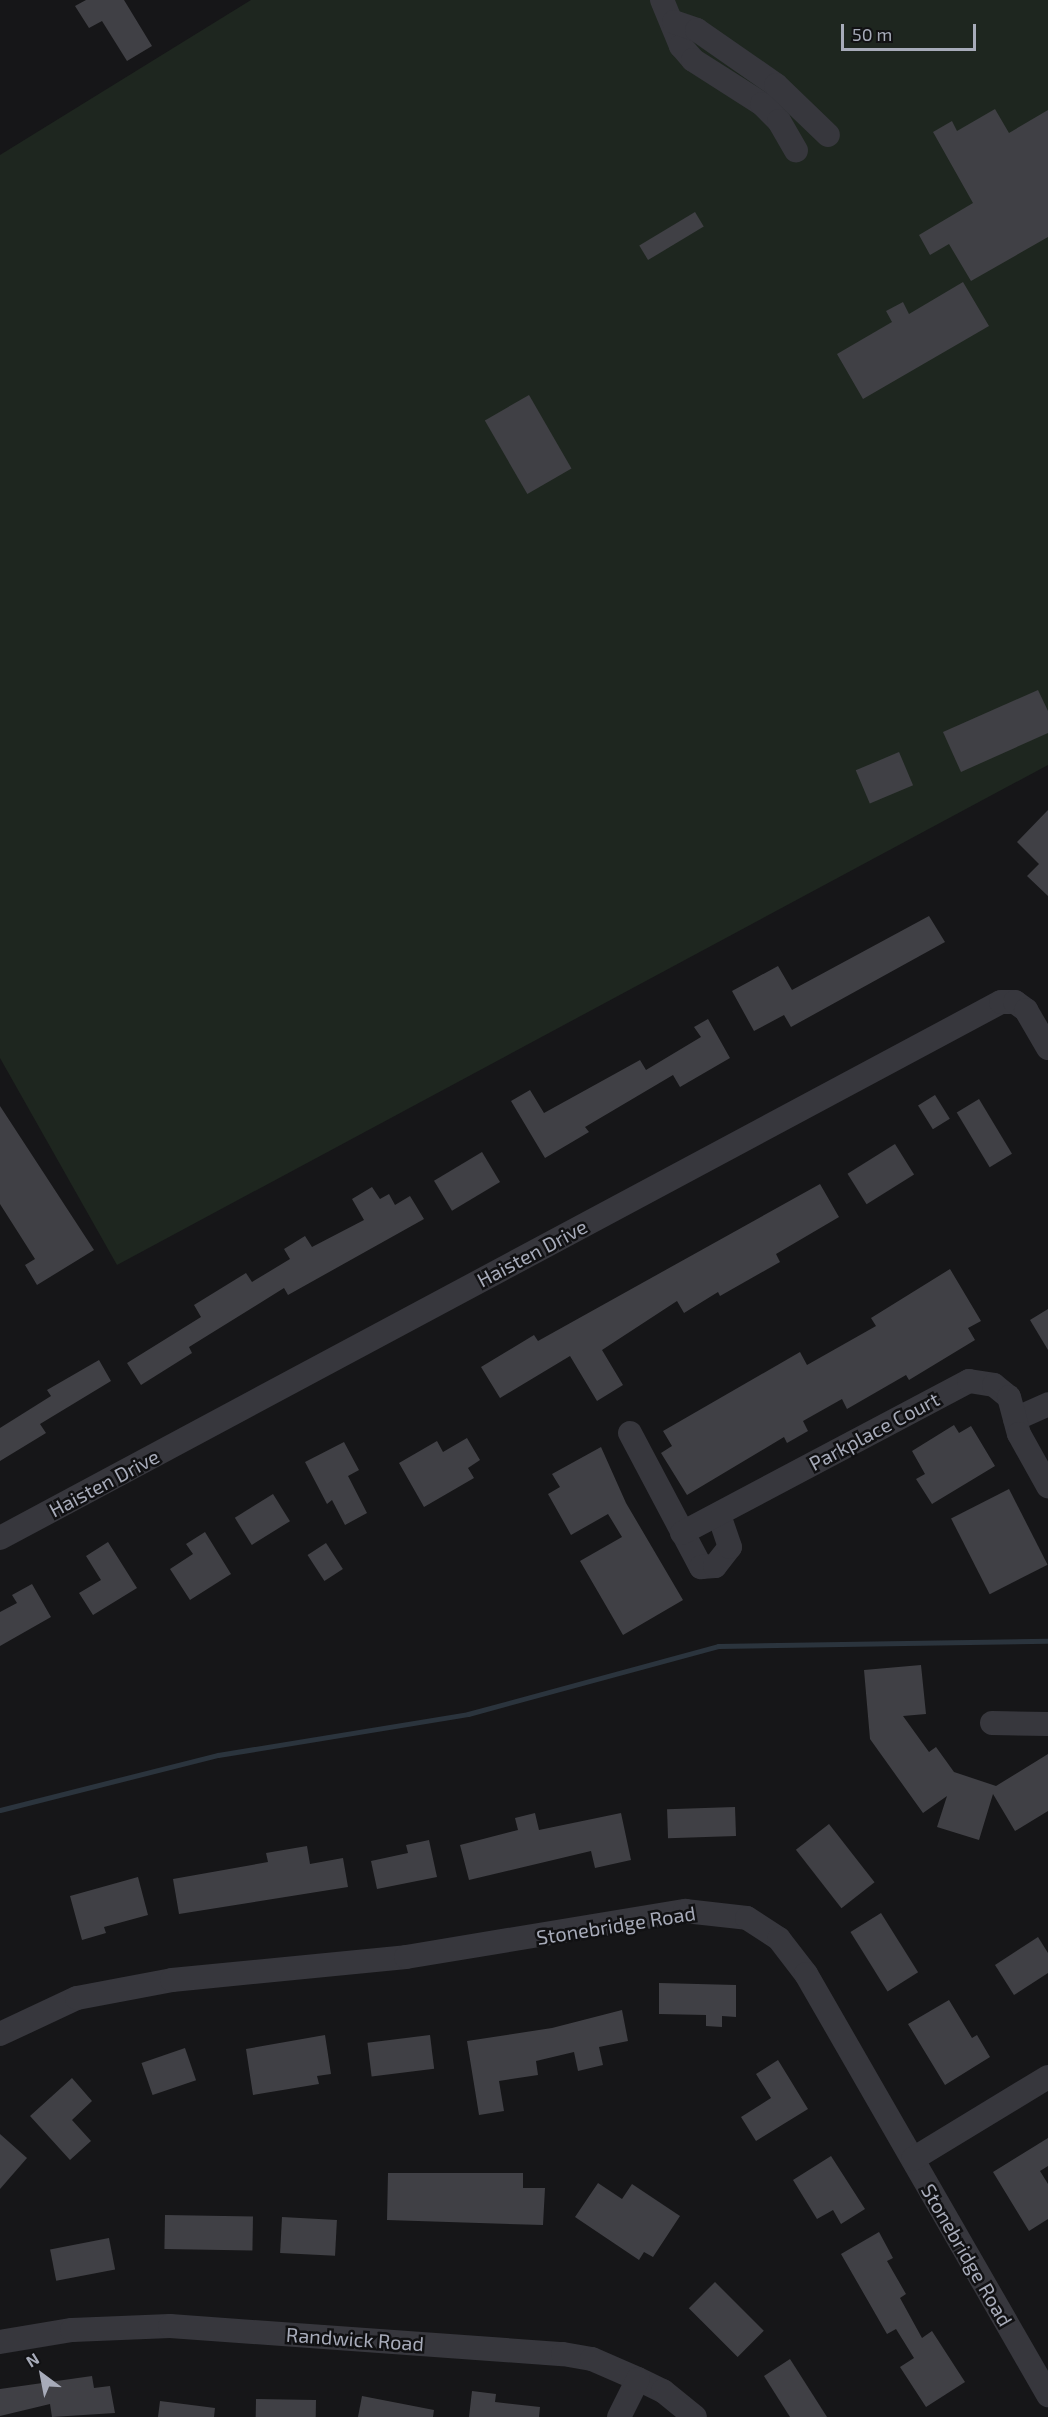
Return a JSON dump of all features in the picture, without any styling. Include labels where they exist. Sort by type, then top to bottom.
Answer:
[{"type":"street","points":[[662,0],[674,22],[681,46],[693,60],[762,104],[779,122],[796,151]]},
{"type":"street","points":[[674,22],[697,30],[776,85],[828,135]]},
{"type":"street","name":"Haisten Drive","points":[[0,1538],[1001,1002],[1015,1002],[1026,1010],[1048,1048]]},
{"type":"street","name":"Parkplace Court","points":[[682,1533],[962,1384],[994,1385],[1009,1397],[1015,1419],[1048,1486]]},
{"type":"street","points":[[1015,1419],[1048,1404]]},
{"type":"street","points":[[630,1433],[696,1562],[708,1568],[715,1566],[730,1547],[719,1515]]},
{"type":"street","points":[[992,1723],[1048,1724]]},
{"type":"street","name":"Stonebridge Road","points":[[0,2034],[77,1998],[162,1982],[406,1957],[685,1911],[728,1913],[764,1926],[792,1954],[1048,2395]]},
{"type":"street","points":[[913,2159],[1048,2077]]},
{"type":"street","name":"Randwick Road","points":[[0,2342],[72,2330],[170,2326],[563,2354],[592,2359],[638,2379],[663,2391],[695,2417]]},
{"type":"street","points":[[619,2417],[638,2379]]},
{"type":"shaded area","points":[[251,0],[1048,0],[1048,765],[117,1265],[0,1058],[0,155]]},
{"type":"building","points":[[86,0],[124,0],[152,46],[127,61],[102,21],[89,28],[75,6]]},
{"type":"building","points":[[995,109],[1009,133],[1048,110],[1048,237],[971,281],[949,244],[930,255],[919,235],[973,203],[933,132],[952,121],[957,131]]},
{"type":"building","points":[[695,212],[704,227],[648,260],[639,245]]},
{"type":"building","points":[[963,282],[989,326],[863,399],[837,354],[892,322],[886,311],[903,302],[909,314]]},
{"type":"building","points":[[529,395],[572,469],[527,494],[485,421]]},
{"type":"building","points":[[1038,690],[1048,711],[1048,733],[961,772],[943,732]]},
{"type":"building","points":[[899,752],[913,785],[870,804],[856,770]]},
{"type":"building","points":[[1048,810],[1048,896],[1027,876],[1039,864],[1017,842]]},
{"type":"building","points":[[929,916],[945,942],[791,1027],[784,1015],[754,1031],[732,991],[778,966],[792,990]]},
{"type":"building","points":[[708,1019],[730,1058],[680,1087],[673,1075],[585,1127],[589,1132],[545,1158],[511,1101],[530,1090],[544,1113],[640,1060],[646,1070],[701,1037],[694,1027]]},
{"type":"building","points":[[935,1095],[950,1119],[933,1129],[918,1106]]},
{"type":"building","points":[[979,1099],[1012,1154],[990,1167],[957,1112]]},
{"type":"building","points":[[0,1106],[94,1250],[37,1285],[25,1265],[35,1259],[0,1204]]},
{"type":"building","points":[[895,1144],[914,1175],[867,1204],[848,1174]]},
{"type":"building","points":[[482,1152],[500,1182],[452,1211],[434,1181]]},
{"type":"building","points":[[820,1184],[839,1217],[776,1254],[780,1262],[720,1296],[718,1292],[684,1313],[677,1301],[602,1350],[623,1385],[597,1401],[570,1356],[500,1398],[481,1367],[534,1335],[538,1341]]},
{"type":"building","points":[[372,1187],[380,1199],[389,1194],[395,1205],[410,1196],[424,1219],[288,1295],[284,1288],[189,1347],[192,1353],[141,1385],[127,1363],[201,1317],[194,1305],[246,1273],[252,1282],[290,1259],[284,1249],[305,1236],[312,1247],[364,1220],[352,1199]]},
{"type":"building","points":[[950,1269],[981,1321],[968,1328],[975,1340],[909,1380],[906,1375],[847,1409],[842,1399],[803,1421],[808,1431],[787,1443],[784,1437],[687,1495],[661,1453],[672,1446],[663,1431],[800,1352],[807,1365],[876,1326],[871,1318]]},
{"type":"building","points":[[1048,1309],[1048,1350],[1030,1320]]},
{"type":"building","points":[[99,1360],[111,1381],[40,1424],[46,1433],[0,1461],[0,1428],[51,1396],[47,1390]]},
{"type":"building","points":[[954,1425],[959,1433],[971,1426],[995,1466],[932,1504],[916,1479],[925,1474],[912,1451]]},
{"type":"building","points":[[467,1438],[480,1460],[468,1468],[474,1478],[424,1507],[399,1463],[437,1441],[443,1452]]},
{"type":"building","points":[[344,1442],[359,1470],[348,1476],[367,1513],[345,1525],[332,1500],[327,1504],[305,1462]]},
{"type":"building","points":[[601,1447],[626,1503],[683,1600],[623,1635],[580,1561],[622,1537],[608,1514],[571,1535],[548,1494],[560,1487],[552,1474]]},
{"type":"building","points":[[1009,1489],[1048,1565],[990,1594],[951,1519]]},
{"type":"building","points":[[273,1494],[290,1521],[252,1545],[235,1518]]},
{"type":"building","points":[[205,1532],[231,1574],[190,1600],[170,1569],[193,1554],[186,1544]]},
{"type":"building","points":[[108,1542],[137,1588],[93,1615],[79,1593],[101,1580],[86,1556]]},
{"type":"building","points":[[326,1543],[343,1569],[324,1581],[308,1555]]},
{"type":"building","points":[[32,1584],[51,1617],[0,1646],[0,1612],[17,1603],[12,1595]]},
{"type":"building","points":[[921,1665],[926,1714],[903,1716],[929,1752],[936,1747],[954,1772],[996,1786],[1048,1754],[1048,1811],[1015,1831],[993,1794],[979,1840],[937,1827],[947,1796],[923,1813],[870,1739],[864,1670]]},
{"type":"building","points":[[735,1807],[736,1836],[668,1838],[667,1809]]},
{"type":"building","points":[[535,1813],[539,1830],[621,1813],[631,1860],[595,1868],[591,1851],[469,1880],[460,1845],[518,1830],[515,1818]]},
{"type":"building","points":[[829,1824],[875,1882],[841,1908],[796,1850]]},
{"type":"building","points":[[429,1840],[437,1877],[377,1889],[371,1861],[408,1853],[406,1845]]},
{"type":"building","points":[[307,1846],[310,1864],[343,1858],[348,1887],[179,1914],[173,1879],[268,1862],[266,1853]]},
{"type":"building","points":[[138,1877],[148,1915],[104,1927],[106,1933],[82,1940],[70,1896]]},
{"type":"building","points":[[881,1913],[918,1972],[888,1991],[850,1932]]},
{"type":"building","points":[[1038,1937],[1048,1953],[1048,1973],[1014,1995],[995,1965]]},
{"type":"building","points":[[659,1983],[736,1985],[736,2017],[722,2016],[722,2027],[706,2026],[706,2015],[659,2014]]},
{"type":"building","points":[[949,2000],[972,2038],[977,2035],[990,2057],[945,2085],[908,2024]]},
{"type":"building","points":[[622,2010],[628,2041],[599,2047],[603,2065],[578,2071],[574,2052],[536,2061],[538,2075],[499,2081],[504,2111],[479,2115],[467,2041],[552,2028]]},
{"type":"building","points":[[325,2035],[331,2074],[317,2076],[319,2084],[253,2095],[246,2049]]},
{"type":"building","points":[[430,2035],[434,2069],[372,2076],[367,2043]]},
{"type":"building","points":[[185,2048],[196,2080],[153,2095],[142,2063]]},
{"type":"building","points":[[778,2060],[808,2109],[756,2141],[741,2117],[771,2098],[756,2074]]},
{"type":"building","points":[[72,2078],[92,2101],[72,2120],[91,2141],[70,2160],[30,2116]]},
{"type":"building","points":[[0,2134],[27,2158],[0,2189]]},
{"type":"building","points":[[1048,2138],[1048,2166],[1040,2171],[1048,2184],[1048,2219],[1029,2231],[993,2172]]},
{"type":"building","points":[[831,2156],[865,2209],[841,2224],[833,2210],[817,2219],[793,2180]]},
{"type":"building","points":[[388,2173],[523,2173],[523,2188],[545,2188],[543,2225],[387,2220]]},
{"type":"building","points":[[598,2183],[622,2199],[632,2184],[680,2216],[653,2257],[644,2252],[639,2260],[575,2217]]},
{"type":"building","points":[[165,2215],[253,2217],[252,2251],[164,2249]]},
{"type":"building","points":[[282,2217],[337,2220],[335,2256],[280,2253]]},
{"type":"building","points":[[879,2232],[893,2258],[887,2261],[906,2294],[900,2298],[922,2338],[932,2331],[965,2382],[926,2407],[900,2367],[914,2358],[896,2329],[887,2334],[841,2254]]},
{"type":"building","points":[[109,2238],[115,2269],[56,2281],[50,2249]]},
{"type":"building","points":[[715,2282],[764,2331],[738,2357],[689,2308]]},
{"type":"building","points":[[790,2359],[827,2417],[790,2417],[764,2376]]},
{"type":"building","points":[[92,2376],[94,2388],[110,2386],[115,2413],[52,2417],[50,2404],[0,2416],[0,2389]]},
{"type":"building","points":[[472,2391],[496,2394],[495,2402],[540,2407],[539,2417],[469,2417]]},
{"type":"building","points":[[362,2396],[434,2410],[433,2417],[358,2417]]},
{"type":"building","points":[[256,2399],[316,2400],[316,2417],[256,2417]]},
{"type":"building","points":[[160,2401],[215,2408],[214,2417],[158,2417]]},
{"type":"waterway","points":[[0,1810],[218,1755],[468,1714],[718,1646],[1048,1641]]}]
